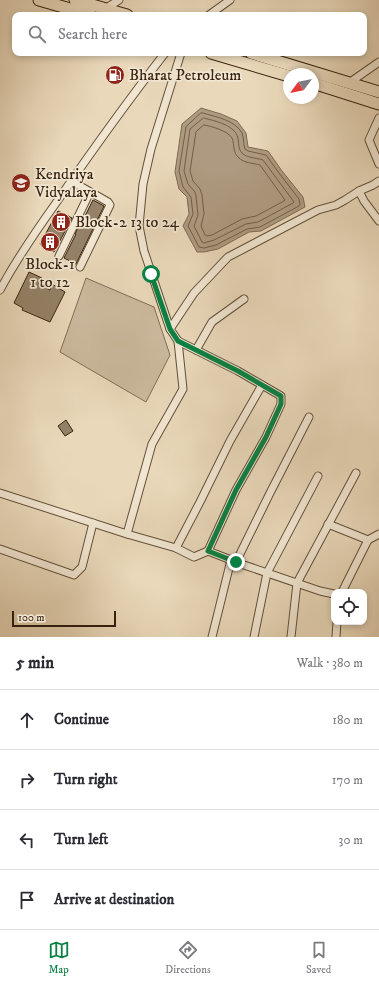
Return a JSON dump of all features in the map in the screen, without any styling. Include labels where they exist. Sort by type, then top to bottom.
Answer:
[{"type":"main road","points":[[39,0],[81,12]]},
{"type":"main road","points":[[75,0],[118,12]]},
{"type":"main road","points":[[221,56],[283,74]]},
{"type":"main road","points":[[262,56],[379,92]]},
{"type":"main road","points":[[319,85],[379,104]]},
{"type":"street","points":[[106,8],[119,0]]},
{"type":"street","points":[[213,12],[230,0]]},
{"type":"street","points":[[0,290],[14,265],[71,181],[129,99],[163,56]]},
{"type":"street","points":[[127,534],[152,444],[183,389],[178,341],[170,329],[144,251],[138,226],[143,184],[151,149],[180,56]]},
{"type":"street","points":[[349,83],[379,62]]},
{"type":"street","points":[[379,118],[369,140],[379,164]]},
{"type":"street","points":[[71,181],[108,202],[110,205],[80,267]]},
{"type":"street","points":[[170,329],[194,293],[228,257],[318,210],[336,205],[379,181]]},
{"type":"street","points":[[359,191],[364,201],[379,221]]},
{"type":"street","points":[[59,256],[90,192]]},
{"type":"street","points":[[196,350],[212,322],[244,299]]},
{"type":"street","points":[[0,493],[127,534],[176,548],[194,557],[208,551],[236,490],[266,437],[281,404],[281,396],[238,371],[178,341]]},
{"type":"street","points":[[176,548],[230,441],[262,385]]},
{"type":"street","points":[[212,637],[233,561],[309,418]]},
{"type":"street","points":[[291,637],[297,583],[356,472]]},
{"type":"street","points":[[254,637],[267,573],[318,476]]},
{"type":"street","points":[[0,552],[74,574],[82,567],[93,523]]},
{"type":"street","points":[[328,524],[368,540]]},
{"type":"street","points":[[344,589],[368,540],[379,534]]},
{"type":"street","points":[[208,551],[267,573],[331,593]]},
{"type":"street","points":[[336,637],[337,625]]},
{"type":"shaded area","points":[[86,278],[154,307],[170,355],[146,402],[60,352]]},
{"type":"water","points":[[201,108],[237,121],[246,133],[248,147],[268,151],[303,197],[305,207],[261,231],[249,232],[218,249],[197,252],[183,226],[189,214],[187,197],[179,189],[175,172],[182,124]]},
{"type":"building","points":[[93,200],[104,206],[76,264],[64,258],[80,223]]},
{"type":"building","points":[[58,211],[72,218],[54,252],[40,244]]},
{"type":"building","points":[[29,272],[42,278],[39,284],[50,290],[52,284],[65,292],[50,322],[22,310],[23,308],[14,303]]},
{"type":"building","points":[[66,420],[73,431],[65,436],[58,426]]},
{"type":"place","name":"Bharat Petroleum","points":[[115,75]]},
{"type":"place","name":"Kendriya Vidyalaya","points":[[21,183]]},
{"type":"place","name":"Block-2 13 to 24","points":[[61,222]]},
{"type":"place","name":"Block-1 1 to 12","points":[[50,242]]},
{"type":"route","points":[[151,274],[170,329],[178,341],[238,371],[281,396],[281,404],[266,437],[236,490],[208,551],[236,562]]}]
